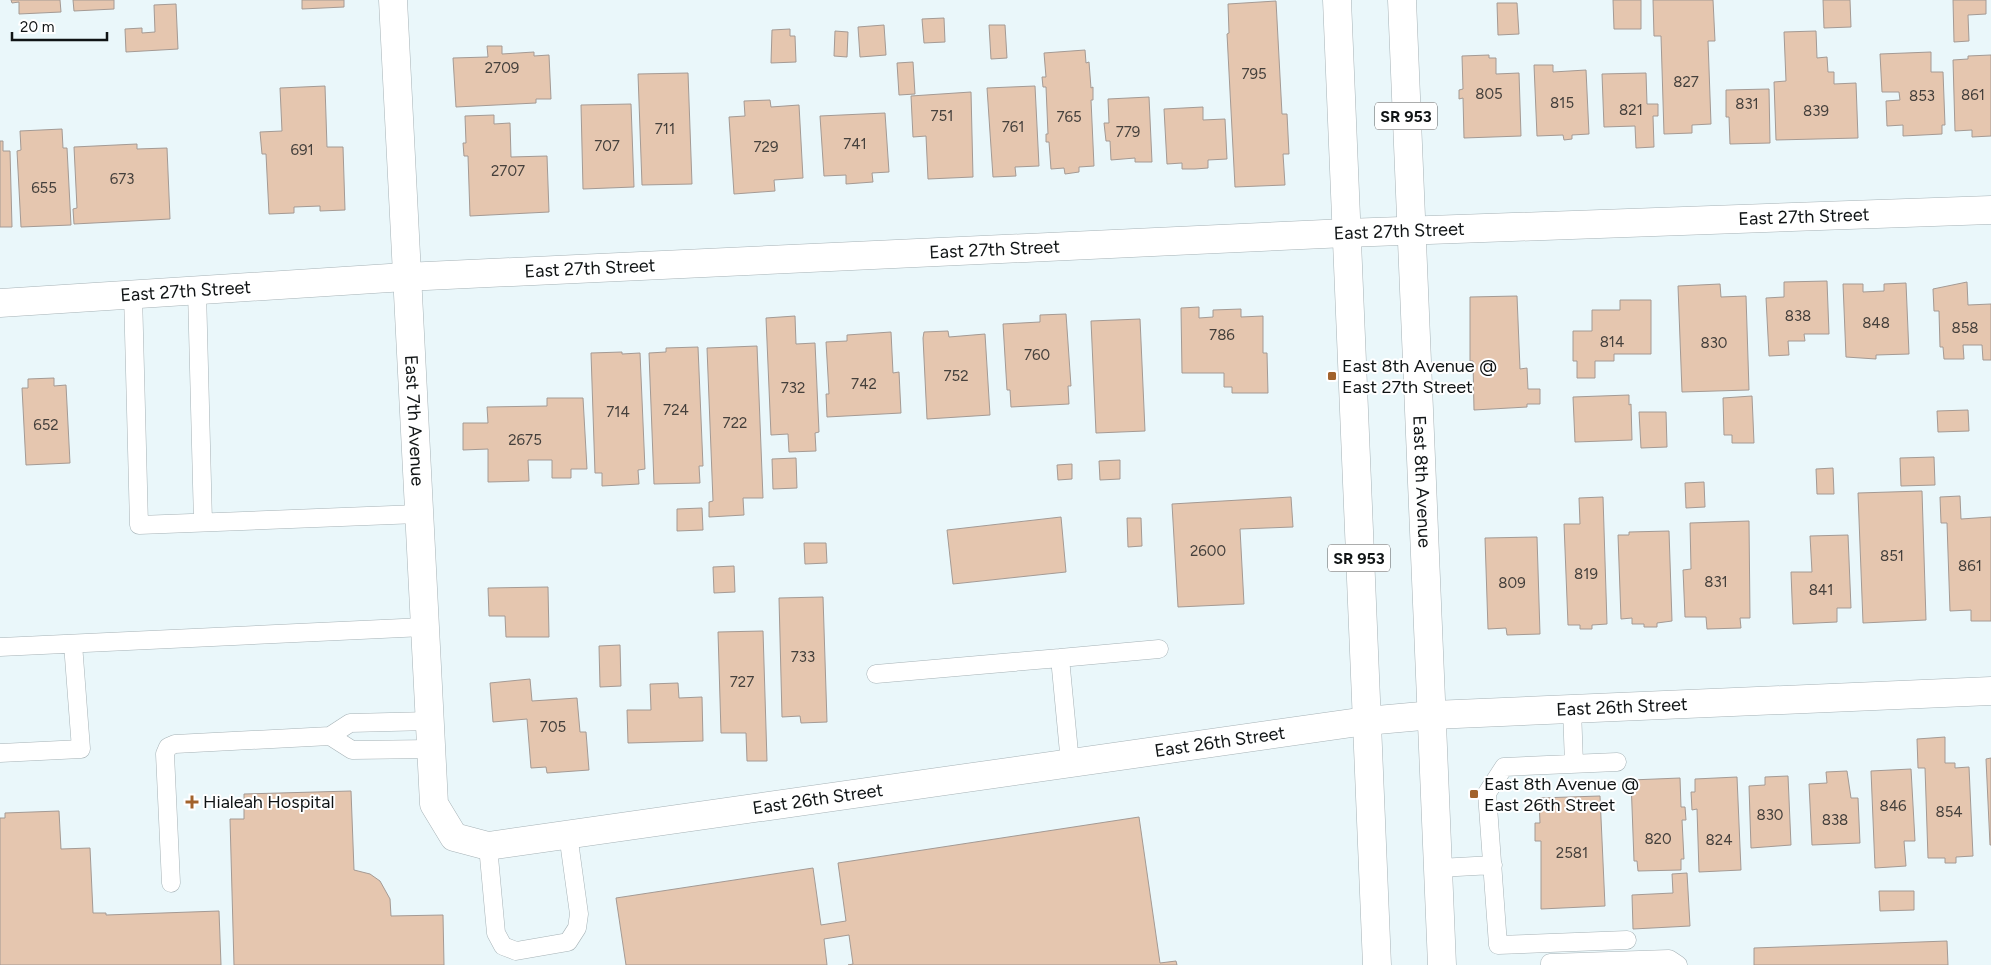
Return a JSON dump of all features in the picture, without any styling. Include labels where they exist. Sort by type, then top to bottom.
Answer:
[{"type":"street","name":"East 7th Avenue","points":[[392,0],[434,804],[454,836]]},
{"type":"street","name":"SR 953","points":[[1337,0],[1377,965]]},
{"type":"street","name":"East 8th Avenue","points":[[1402,0],[1410,232],[1433,714],[1442,965]]},
{"type":"street","name":"East 27th Street","points":[[0,303],[406,277],[1346,234],[1991,210]]},
{"type":"street","name":"East 26th Street","points":[[454,836],[488,846],[1366,721],[1433,714],[1991,691]]},
{"type":"lane","points":[[197,291],[203,522]]},
{"type":"lane","points":[[133,294],[140,525],[418,514]]},
{"type":"lane","points":[[0,647],[424,627]]},
{"type":"lane","points":[[0,753],[81,749],[73,644]]},
{"type":"lane","points":[[876,674],[1159,649]]},
{"type":"lane","points":[[1060,658],[1070,764]]},
{"type":"lane","points":[[1572,709],[1574,764]]},
{"type":"lane","points":[[171,883],[165,754],[168,747],[175,744],[330,736],[350,724],[430,721]]},
{"type":"lane","points":[[330,736],[352,750],[431,749]]},
{"type":"lane","points":[[1617,762],[1504,767],[1487,793],[1498,945],[1627,940]]},
{"type":"lane","points":[[488,846],[496,933],[504,946],[516,951],[568,942],[577,928],[579,914],[568,834]]},
{"type":"lane","points":[[1439,868],[1493,865]]},
{"type":"lane","points":[[1550,944],[1550,964],[1669,959],[1678,965]]},
{"type":"building","points":[[11,0],[60,0],[61,12],[19,14],[19,2],[12,3]]},
{"type":"building","points":[[73,0],[114,0],[114,9],[74,11]]},
{"type":"building","points":[[302,0],[344,0],[344,7],[302,9]]},
{"type":"building","points":[[1613,0],[1641,0],[1641,29],[1614,29]]},
{"type":"building","points":[[1653,0],[1713,0],[1715,41],[1708,41],[1711,124],[1692,125],[1692,133],[1664,134],[1661,36],[1654,36]]},
{"type":"building","points":[[1823,0],[1850,0],[1851,27],[1824,28]]},
{"type":"building","points":[[1953,0],[1986,0],[1986,14],[1968,15],[1969,41],[1954,42]]},
{"type":"building","points":[[1276,1],[1282,114],[1287,114],[1289,154],[1283,154],[1285,185],[1235,187],[1227,34],[1229,33],[1228,4]]},
{"type":"building","points":[[1497,3],[1517,3],[1519,34],[1498,35]]},
{"type":"building","points":[[176,4],[178,49],[126,52],[125,29],[142,28],[142,33],[155,32],[154,5]]},
{"type":"building","points":[[944,18],[945,42],[924,43],[922,19]]},
{"type":"building","points":[[884,25],[886,55],[860,57],[858,27]]},
{"type":"building","points":[[989,25],[1005,25],[1007,58],[991,59]]},
{"type":"building","points":[[790,29],[790,36],[795,36],[796,62],[771,63],[772,30]]},
{"type":"building","points":[[835,31],[848,32],[847,57],[834,56]]},
{"type":"building","points":[[1816,31],[1817,58],[1827,57],[1828,72],[1834,72],[1834,84],[1856,83],[1858,138],[1776,140],[1774,82],[1786,81],[1784,32]]},
{"type":"building","points":[[487,46],[502,46],[502,54],[534,52],[534,56],[549,55],[551,99],[536,99],[536,103],[456,107],[453,58],[488,57]]},
{"type":"building","points":[[1085,50],[1086,63],[1089,62],[1091,88],[1093,87],[1093,100],[1091,100],[1094,166],[1079,167],[1079,172],[1065,174],[1064,168],[1051,169],[1049,142],[1046,142],[1046,134],[1048,134],[1046,87],[1043,87],[1042,77],[1046,77],[1044,53]]},
{"type":"building","points":[[1931,52],[1931,72],[1943,72],[1945,125],[1942,125],[1942,134],[1903,136],[1903,125],[1887,126],[1886,101],[1900,100],[1899,92],[1882,92],[1880,54]]},
{"type":"building","points":[[1489,55],[1489,58],[1496,58],[1496,74],[1519,73],[1521,136],[1464,138],[1463,98],[1459,99],[1459,90],[1463,89],[1462,56]]},
{"type":"building","points":[[1991,55],[1991,136],[1972,137],[1972,130],[1955,131],[1953,60],[1968,59],[1968,56]]},
{"type":"building","points":[[913,62],[915,94],[899,95],[897,63]]},
{"type":"building","points":[[1534,65],[1553,65],[1553,72],[1586,70],[1589,134],[1572,135],[1572,139],[1564,140],[1563,135],[1537,136]]},
{"type":"building","points":[[688,73],[692,184],[642,185],[638,74]]},
{"type":"building","points":[[1646,73],[1647,104],[1658,104],[1658,116],[1653,116],[1654,147],[1636,148],[1635,126],[1604,127],[1602,74]]},
{"type":"building","points":[[325,86],[327,147],[343,147],[345,210],[320,211],[320,206],[294,207],[294,213],[269,214],[266,154],[262,154],[260,132],[282,131],[280,88]]},
{"type":"building","points":[[1035,86],[1039,166],[1015,167],[1016,176],[993,177],[987,88]]},
{"type":"building","points":[[1769,89],[1770,143],[1730,144],[1729,117],[1726,117],[1726,90]]},
{"type":"building","points":[[971,92],[973,177],[928,179],[926,136],[913,137],[911,96]]},
{"type":"building","points":[[1149,97],[1152,162],[1135,162],[1135,158],[1111,160],[1110,141],[1106,141],[1104,123],[1109,123],[1108,99]]},
{"type":"building","points":[[770,100],[771,107],[799,105],[803,178],[774,180],[775,191],[734,194],[729,117],[745,116],[744,101]]},
{"type":"building","points":[[631,104],[634,187],[583,189],[581,105]]},
{"type":"building","points":[[1203,107],[1203,120],[1225,119],[1227,159],[1208,160],[1208,168],[1182,169],[1182,163],[1167,164],[1164,109]]},
{"type":"building","points":[[885,113],[889,172],[872,173],[873,182],[846,184],[846,175],[824,176],[820,116]]},
{"type":"building","points":[[494,115],[494,124],[510,123],[511,157],[547,156],[549,212],[470,216],[468,156],[464,156],[463,143],[466,143],[465,116]]},
{"type":"building","points":[[62,129],[63,148],[67,148],[71,225],[21,227],[17,151],[21,150],[20,131]]},
{"type":"building","points":[[0,141],[3,141],[3,151],[10,151],[12,227],[0,227]]},
{"type":"building","points":[[137,144],[137,149],[167,148],[170,219],[74,224],[73,209],[77,208],[74,147]]},
{"type":"building","points":[[1827,281],[1829,334],[1804,334],[1805,341],[1788,341],[1789,355],[1769,356],[1766,298],[1784,297],[1784,282]]},
{"type":"building","points":[[1967,282],[1968,305],[1991,304],[1991,360],[1983,360],[1982,345],[1963,345],[1964,359],[1944,359],[1943,347],[1940,347],[1939,311],[1934,311],[1933,289]]},
{"type":"building","points":[[1906,283],[1909,354],[1876,355],[1876,359],[1846,357],[1843,284],[1863,284],[1863,292],[1884,291],[1884,284]]},
{"type":"building","points":[[1720,284],[1721,297],[1746,296],[1749,390],[1682,392],[1678,286]]},
{"type":"building","points":[[1517,296],[1520,369],[1527,368],[1528,389],[1540,389],[1540,404],[1527,404],[1527,407],[1474,410],[1473,361],[1470,361],[1470,297]]},
{"type":"building","points":[[1620,300],[1651,300],[1651,354],[1614,354],[1614,361],[1595,361],[1595,378],[1577,378],[1577,361],[1573,361],[1573,331],[1592,331],[1592,310],[1620,310]]},
{"type":"building","points":[[1199,307],[1199,318],[1213,317],[1213,310],[1241,309],[1241,317],[1263,316],[1263,353],[1267,353],[1268,393],[1232,393],[1232,387],[1224,387],[1224,373],[1182,373],[1181,308]]},
{"type":"building","points":[[1066,314],[1071,386],[1068,386],[1069,404],[1011,407],[1010,390],[1007,390],[1003,324],[1040,322],[1040,315]]},
{"type":"building","points":[[795,316],[796,344],[815,343],[819,432],[815,433],[816,451],[789,452],[788,434],[771,435],[766,318]]},
{"type":"building","points":[[1140,319],[1145,431],[1096,433],[1091,321]]},
{"type":"building","points":[[948,331],[949,337],[985,334],[990,415],[927,419],[924,332]]},
{"type":"building","points":[[891,332],[893,373],[899,372],[901,413],[827,417],[826,394],[829,394],[826,342],[847,341],[847,335]]},
{"type":"building","points":[[757,346],[763,498],[743,498],[744,515],[709,517],[709,502],[713,501],[707,348]]},
{"type":"building","points":[[698,347],[703,466],[699,466],[700,483],[654,484],[649,353],[666,352],[666,348]]},
{"type":"building","points":[[622,352],[622,354],[640,353],[645,469],[638,470],[639,484],[602,486],[602,473],[595,473],[591,353]]},
{"type":"building","points":[[54,378],[54,386],[66,385],[70,463],[26,465],[22,388],[28,388],[28,379]]},
{"type":"building","points":[[1629,395],[1632,440],[1575,442],[1573,397]]},
{"type":"building","points":[[1752,396],[1754,443],[1732,443],[1732,435],[1724,435],[1723,398]]},
{"type":"building","points":[[547,398],[583,398],[587,469],[571,469],[571,478],[552,478],[552,460],[528,460],[529,481],[488,482],[488,449],[463,450],[463,423],[488,423],[487,407],[547,406]]},
{"type":"building","points":[[1968,410],[1969,431],[1938,432],[1937,411]]},
{"type":"building","points":[[1639,412],[1666,412],[1667,447],[1641,448]]},
{"type":"building","points":[[1934,457],[1935,485],[1901,486],[1900,458]]},
{"type":"building","points":[[796,458],[797,488],[773,489],[772,459]]},
{"type":"building","points":[[1120,460],[1120,479],[1100,480],[1099,461]]},
{"type":"building","points":[[1072,464],[1072,479],[1058,480],[1057,465]]},
{"type":"building","points":[[1833,468],[1834,494],[1817,494],[1816,469]]},
{"type":"building","points":[[1704,482],[1705,507],[1686,508],[1685,483]]},
{"type":"building","points":[[1922,491],[1926,620],[1863,623],[1858,493]]},
{"type":"building","points":[[1960,496],[1961,519],[1991,517],[1991,621],[1971,621],[1971,610],[1950,611],[1947,523],[1941,523],[1940,497]]},
{"type":"building","points":[[1291,497],[1293,527],[1240,529],[1244,604],[1178,607],[1172,504]]},
{"type":"building","points":[[1603,497],[1607,624],[1592,625],[1592,629],[1580,629],[1580,625],[1568,625],[1564,524],[1580,524],[1579,498]]},
{"type":"building","points":[[702,508],[703,530],[677,531],[677,509]]},
{"type":"building","points":[[1061,517],[1066,572],[953,584],[947,530]]},
{"type":"building","points":[[1127,518],[1141,518],[1142,546],[1128,547]]},
{"type":"building","points":[[1749,521],[1750,618],[1740,618],[1741,628],[1707,629],[1706,617],[1685,617],[1683,570],[1691,569],[1690,523]]},
{"type":"building","points":[[1669,531],[1672,621],[1657,623],[1657,627],[1644,627],[1644,624],[1632,624],[1632,618],[1621,619],[1618,535],[1629,535],[1629,532]]},
{"type":"building","points":[[1848,535],[1851,608],[1837,608],[1837,622],[1793,624],[1791,572],[1812,572],[1810,536]]},
{"type":"building","points":[[1537,537],[1540,634],[1507,635],[1506,628],[1488,629],[1485,538]]},
{"type":"building","points":[[804,543],[826,543],[827,563],[805,564]]},
{"type":"building","points":[[734,566],[735,592],[714,593],[713,567]]},
{"type":"building","points":[[548,587],[549,637],[506,637],[505,616],[489,616],[488,588]]},
{"type":"building","points":[[823,597],[827,722],[801,723],[800,716],[782,717],[779,598]]},
{"type":"building","points":[[763,631],[767,761],[747,761],[746,733],[721,733],[718,632]]},
{"type":"building","points":[[620,645],[621,686],[600,687],[599,646]]},
{"type":"building","points":[[530,679],[532,701],[577,698],[580,732],[586,732],[589,770],[547,773],[546,767],[531,768],[527,719],[493,722],[490,683]]},
{"type":"building","points":[[678,683],[679,698],[702,697],[703,741],[628,743],[627,710],[651,710],[650,684]]},
{"type":"building","points":[[1945,737],[1945,763],[1955,763],[1955,768],[1969,767],[1973,856],[1956,857],[1956,863],[1945,863],[1945,858],[1928,858],[1925,768],[1918,768],[1917,739]]},
{"type":"building","points":[[1991,758],[1991,845],[1990,845],[1986,759]]},
{"type":"building","points":[[1911,769],[1915,841],[1904,841],[1906,866],[1875,868],[1871,771]]},
{"type":"building","points":[[1847,771],[1851,798],[1858,798],[1860,843],[1812,845],[1809,784],[1827,783],[1826,772]]},
{"type":"building","points":[[1788,776],[1791,845],[1751,848],[1749,786],[1765,785],[1765,777]]},
{"type":"building","points":[[1737,777],[1741,870],[1699,872],[1697,809],[1692,810],[1691,792],[1695,792],[1695,779]]},
{"type":"building","points":[[1680,778],[1681,807],[1685,807],[1686,820],[1682,820],[1684,859],[1681,859],[1681,870],[1638,871],[1637,861],[1634,861],[1631,780]]},
{"type":"building","points":[[351,791],[354,870],[370,874],[380,881],[390,899],[391,916],[443,915],[444,965],[234,965],[230,819],[244,819],[244,794]]},
{"type":"building","points":[[1600,796],[1605,906],[1541,909],[1541,841],[1535,841],[1535,823],[1540,823],[1539,798]]},
{"type":"building","points":[[59,811],[61,849],[90,848],[93,913],[106,913],[106,915],[219,911],[221,965],[0,965],[0,818],[5,818],[5,813]]},
{"type":"building","points":[[1139,817],[1160,963],[1176,961],[1177,965],[848,965],[853,964],[849,935],[824,939],[827,965],[626,965],[616,898],[813,868],[821,925],[846,921],[838,863]]},
{"type":"building","points":[[1687,873],[1690,926],[1633,929],[1632,895],[1673,893],[1672,874]]},
{"type":"building","points":[[1879,891],[1914,891],[1914,910],[1880,911]]},
{"type":"building","points":[[1947,941],[1948,965],[1754,965],[1754,948]]},
{"type":"place","name":"East 8th Avenue @ East 27th Street","points":[[1332,376]]},
{"type":"place","name":"East 8th Avenue @ East 26th Street","points":[[1474,794]]},
{"type":"place","name":"Hialeah Hospital","points":[[192,802]]}]
